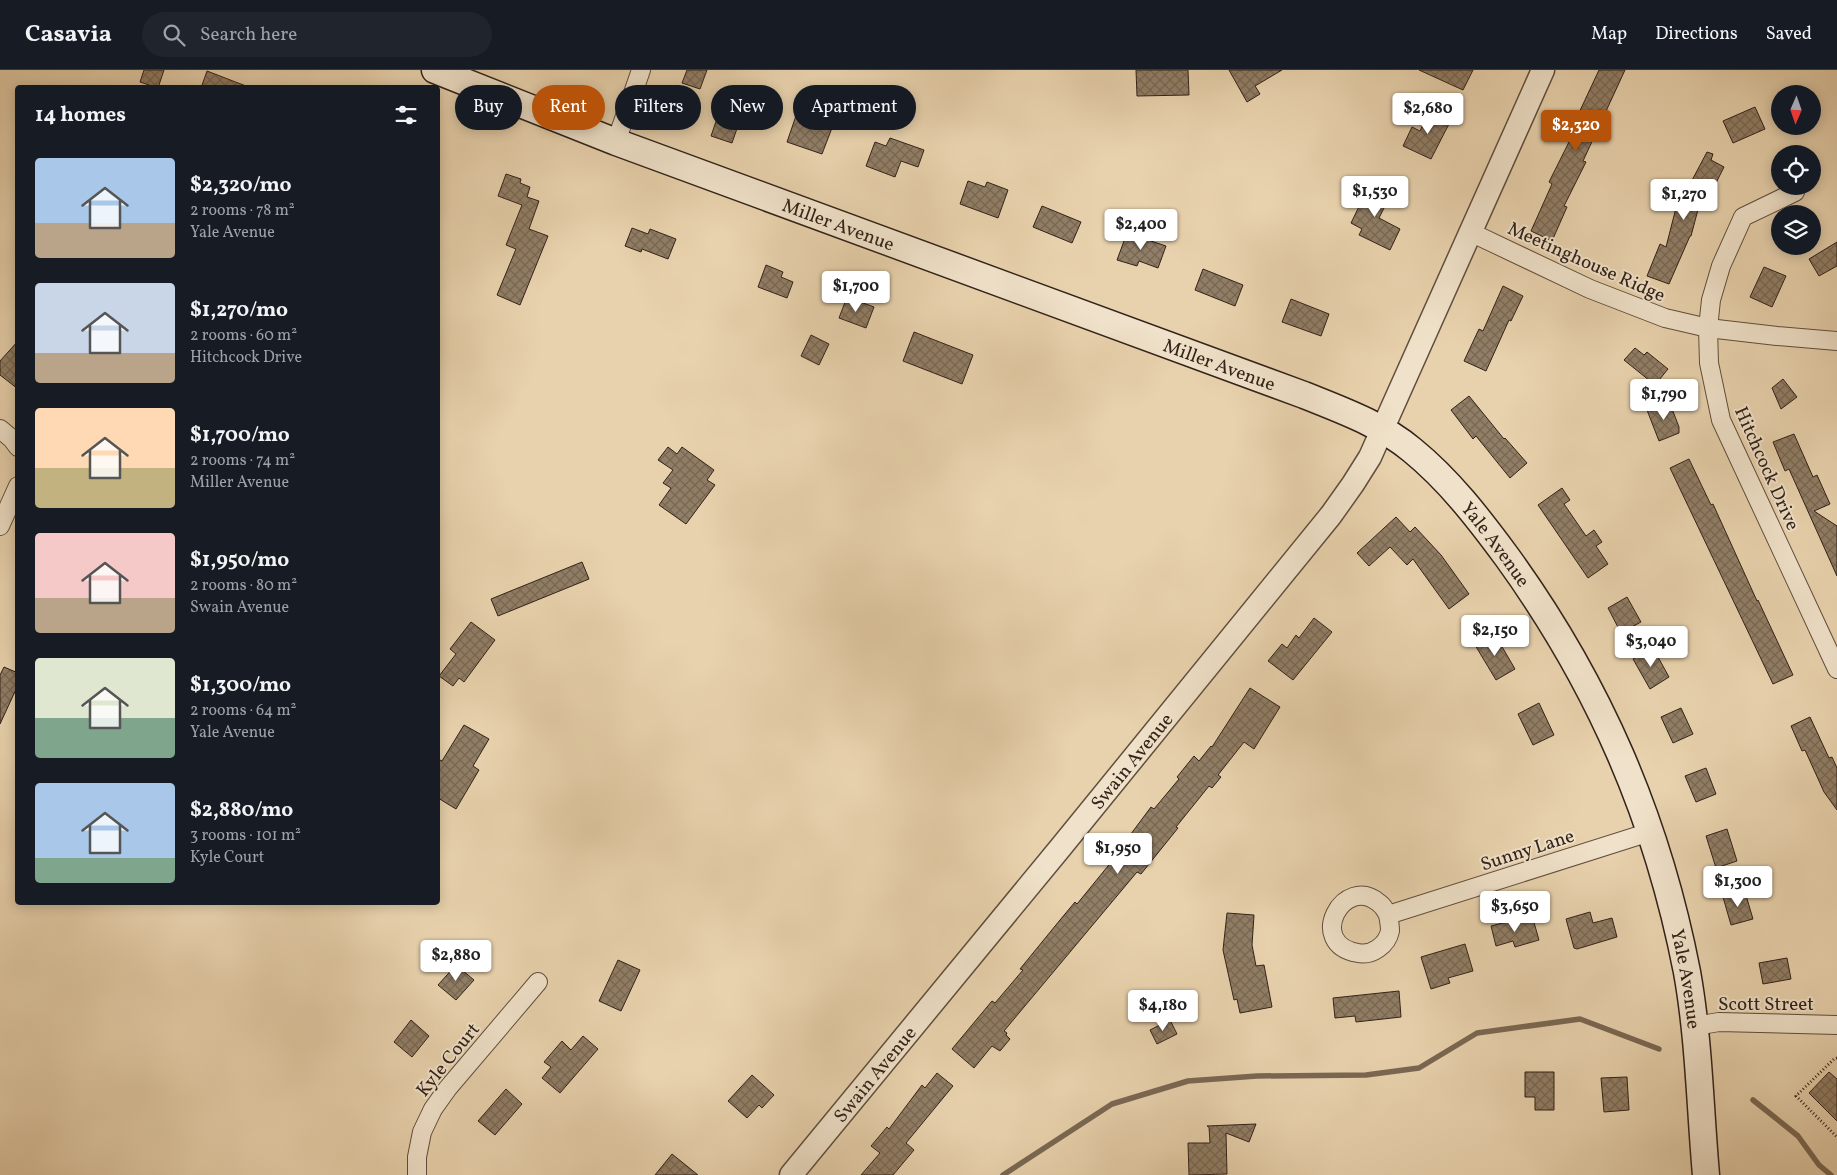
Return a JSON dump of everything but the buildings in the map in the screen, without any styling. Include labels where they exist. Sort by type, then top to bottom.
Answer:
[{"type":"main road","name":"Miller Avenue","points":[[435,70],[616,142],[1269,382],[1350,414],[1382,430]]},
{"type":"main road","name":"Yale Avenue","points":[[1382,430],[1411,449],[1438,474],[1486,530],[1526,583],[1558,633],[1587,682],[1612,732],[1650,832],[1677,926],[1687,972],[1695,1026],[1706,1175]]},
{"type":"street","points":[[616,142],[641,70]]},
{"type":"street","points":[[1382,430],[1543,70]]},
{"type":"street","name":"Hitchcock Drive","points":[[1789,195],[1744,217],[1721,266],[1711,300],[1708,328],[1709,363],[1721,420],[1837,669]]},
{"type":"street","name":"Meetinghouse Ridge","points":[[1470,232],[1590,289],[1665,318],[1708,328],[1837,341]]},
{"type":"street","points":[[0,429],[15,443]]},
{"type":"street","name":"Swain Avenue","points":[[791,1175],[1061,848],[1331,515],[1370,457],[1382,430]]},
{"type":"street","points":[[0,526],[15,493]]},
{"type":"street","name":"Sunny Lane","points":[[1388,915],[1650,832]]},
{"type":"street","name":"Kyle Court","points":[[417,1175],[417,1157],[422,1132],[432,1109],[538,982]]},
{"type":"street","name":"Scott Street","points":[[1695,1026],[1719,1022],[1837,1025]]},
{"type":"path","points":[[1837,1058],[1796,1096],[1837,1137]]},
{"type":"waterway","points":[[1003,1175],[1112,1104],[1188,1081],[1257,1076],[1366,1075],[1419,1068],[1477,1033],[1580,1019],[1659,1049]]},
{"type":"waterway","points":[[1753,1100],[1798,1136],[1819,1165],[1831,1175]]}]
